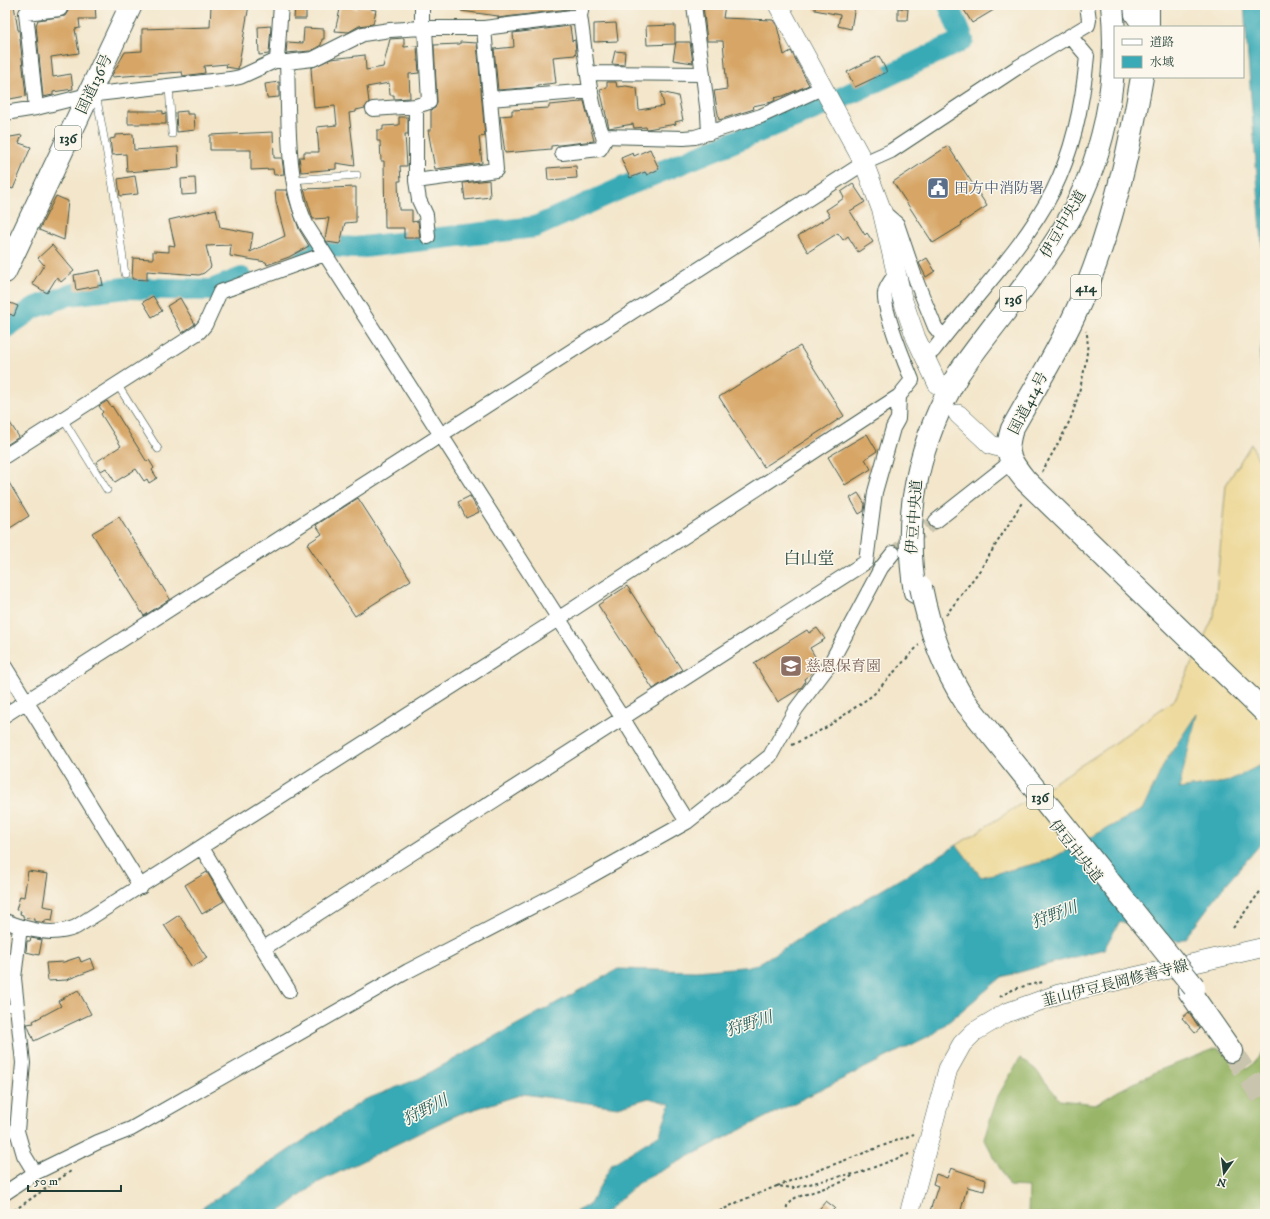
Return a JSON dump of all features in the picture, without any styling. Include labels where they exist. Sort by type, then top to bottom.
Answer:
[{"type":"highway","name":"国道136号","points":[[5,272],[92,95],[131,5]]},
{"type":"highway","name":"伊豆中央道","points":[[1112,5],[1114,49],[1110,98],[1103,134],[1085,187],[1075,209],[1049,251],[959,372],[948,390],[929,433],[917,473],[912,512],[911,556],[932,649],[947,681],[961,705],[993,749],[1192,989],[1234,1049]]},
{"type":"highway","points":[[1119,5],[1121,26]]},
{"type":"highway","points":[[1148,5],[1148,26]]},
{"type":"highway","name":"伊豆中央道","points":[[918,590],[918,510],[924,474],[935,435],[954,394],[965,376],[1053,256],[1080,213],[1100,165],[1111,128],[1120,78]]},
{"type":"highway","name":"国道414号","points":[[1009,456],[1012,429],[1075,315],[1097,260],[1134,124],[1142,78]]},
{"type":"highway","points":[[1009,456],[1030,486],[1265,712]]},
{"type":"main road","points":[[778,5],[824,87],[864,163],[882,211],[896,274],[916,338],[938,385]]},
{"type":"main road","points":[[958,414],[991,445],[1009,456]]},
{"type":"main road","name":"韮山伊豆長岡修善寺線","points":[[909,1214],[948,1069],[962,1044],[974,1032],[1006,1013],[1059,994],[1265,947]]},
{"type":"street","points":[[36,108],[26,13],[60,9],[59,5]]},
{"type":"street","points":[[281,5],[282,61],[293,180],[302,217],[558,619],[624,719],[687,822]]},
{"type":"street","points":[[373,109],[416,106],[429,102],[422,5]]},
{"type":"street","points":[[694,5],[708,114],[709,133]]},
{"type":"street","points":[[5,715],[864,163],[891,151],[1088,25],[1088,5]]},
{"type":"street","points":[[1132,5],[1132,15],[1139,26]]},
{"type":"street","points":[[5,113],[36,108],[92,95],[240,77],[282,61],[313,59],[363,34],[424,28],[484,28],[581,10],[597,122],[604,142],[600,149],[562,153]]},
{"type":"street","points":[[416,180],[496,170],[484,28]]},
{"type":"street","points":[[933,351],[1023,238],[1053,190],[1075,133],[1085,80],[1087,56],[1070,36]]},
{"type":"street","points":[[589,73],[703,74]]},
{"type":"street","points":[[602,136],[684,138],[709,133],[761,116],[824,87]]},
{"type":"street","points":[[490,99],[592,91]]},
{"type":"street","points":[[416,106],[416,180],[419,200],[426,215],[428,237]]},
{"type":"street","points":[[882,211],[897,224],[917,283],[935,327],[943,337]]},
{"type":"street","points":[[5,456],[203,329],[220,292],[325,254]]},
{"type":"street","points":[[5,921],[20,927],[54,932],[68,931],[202,848],[558,619],[899,396],[912,380],[900,349],[885,301],[885,292],[896,274]]},
{"type":"street","points":[[264,948],[624,719],[866,562],[876,492],[893,428],[898,419],[899,396]]},
{"type":"street","points":[[936,521],[1009,456]]},
{"type":"street","points":[[5,1193],[36,1173],[103,1140],[131,1129],[408,971],[587,878],[687,822],[770,756],[796,709],[830,664],[881,568],[893,553]]},
{"type":"street","points":[[5,667],[140,887]]},
{"type":"street","points":[[202,848],[289,991]]},
{"type":"street","points":[[20,927],[11,1008],[24,1054],[17,1131],[24,1155],[36,1173]]},
{"type":"lane","points":[[168,86],[172,134]]},
{"type":"lane","points":[[92,95],[114,192],[125,274]]},
{"type":"lane","points":[[293,180],[357,175]]},
{"type":"lane","points":[[117,384],[158,449]]},
{"type":"lane","points":[[63,419],[106,490]]},
{"type":"path","points":[[942,620],[980,570],[1073,413],[1087,353],[1088,337],[1086,330],[1075,315]]},
{"type":"path","points":[[770,756],[827,727],[873,695],[921,643]]},
{"type":"path","points":[[1233,928],[1265,885]]},
{"type":"path","points":[[714,1214],[738,1202],[777,1186],[914,1135],[916,1128]]},
{"type":"path","points":[[786,1214],[787,1206],[795,1198],[842,1182],[856,1174],[916,1152],[927,1151]]},
{"type":"path","points":[[9,1214],[77,1167]]},
{"type":"path","points":[[777,1186],[794,1188],[845,1175],[856,1174]]},
{"type":"green space","points":[[1217,1048],[1248,1069],[1265,1050],[1265,1214],[1028,1214],[1029,1187],[1009,1186],[984,1138],[998,1096],[1020,1058],[1035,1069],[1060,1100],[1097,1104],[1118,1091],[1160,1070]]},
{"type":"sand","points":[[1251,444],[1265,472],[1265,763],[1226,782],[1178,789],[1196,715],[1165,762],[1143,809],[1047,861],[981,877],[957,845],[1103,751],[1175,699],[1214,616],[1226,485]]},
{"type":"water","points":[[1244,5],[1265,5],[1265,283]]},
{"type":"water","points":[[1265,320],[1265,405],[1260,358]]},
{"type":"water","name":"狩野川","points":[[1197,714],[1179,789],[1226,782],[1265,763],[1265,839],[1222,889],[1185,938],[1177,941],[1120,921],[1104,949],[1002,977],[935,1033],[744,1128],[638,1183],[604,1214],[571,1214],[590,1204],[612,1164],[660,1134],[670,1104],[649,1098],[618,1107],[523,1094],[456,1115],[319,1182],[276,1214],[193,1214],[364,1100],[418,1079],[618,969],[696,971],[754,966],[957,845],[981,877],[1047,861],[1143,809],[1165,762]]},
{"type":"building","points":[[5,5],[14,5],[19,30],[26,96],[5,100]]},
{"type":"building","points":[[68,5],[95,5],[96,19],[79,19],[80,28],[75,29],[79,53],[51,57],[53,77],[71,74],[73,89],[53,92],[53,95],[43,97],[36,25],[38,20],[65,16],[68,11]]},
{"type":"building","points":[[211,5],[249,5],[238,69],[226,67],[227,64],[204,66],[205,73],[183,76],[182,72],[111,77],[125,52],[142,51],[142,29],[210,27]]},
{"type":"building","points":[[295,5],[306,5],[306,19],[294,19]]},
{"type":"building","points":[[341,5],[358,9],[358,6],[371,7],[371,9],[376,10],[373,24],[359,26],[349,32],[335,31]]},
{"type":"building","points":[[461,5],[510,5],[510,9],[542,5],[568,5],[569,9],[498,18],[498,16],[461,11]]},
{"type":"building","points":[[703,5],[725,5],[723,18],[773,20],[777,26],[784,55],[791,51],[809,85],[783,96],[774,98],[775,100],[772,102],[753,106],[754,109],[719,120],[714,91],[727,89],[723,41],[707,41]]},
{"type":"building","points":[[815,5],[855,6],[851,29],[838,26],[840,15],[815,10]]},
{"type":"building","points":[[961,5],[1002,5],[972,23]]},
{"type":"building","points":[[898,8],[908,9],[907,20],[898,20]]},
{"type":"building","points":[[616,23],[618,41],[594,42],[594,24]]},
{"type":"building","points":[[675,25],[675,44],[647,45],[646,26]]},
{"type":"building","points":[[271,26],[269,54],[259,55],[258,27]]},
{"type":"building","points":[[570,26],[572,41],[575,40],[576,52],[575,55],[553,57],[556,83],[537,85],[537,87],[498,90],[494,49],[514,47],[513,33]]},
{"type":"building","points":[[304,28],[324,29],[324,39],[322,39],[321,45],[311,51],[286,53],[287,42],[303,43]]},
{"type":"building","points":[[404,38],[404,47],[417,46],[419,73],[409,74],[410,98],[394,99],[394,95],[390,95],[389,83],[367,87],[369,102],[365,108],[349,113],[355,166],[336,163],[336,169],[301,172],[299,157],[304,157],[304,152],[319,152],[317,127],[337,125],[335,106],[314,108],[311,68],[331,59],[365,55],[366,70],[383,67],[390,39]]},
{"type":"building","points":[[460,42],[477,43],[485,136],[479,137],[482,163],[435,169],[428,130],[431,130],[431,110],[435,108],[437,102],[434,45],[460,44]]},
{"type":"building","points":[[676,42],[690,42],[693,63],[673,60]]},
{"type":"building","points":[[615,51],[625,52],[624,65],[612,64]]},
{"type":"building","points":[[879,56],[887,72],[855,87],[847,72]]},
{"type":"building","points":[[279,82],[279,97],[267,98],[265,84]]},
{"type":"building","points":[[607,82],[616,82],[617,87],[626,86],[637,88],[639,110],[664,106],[661,92],[678,96],[683,120],[675,122],[676,124],[647,129],[646,127],[634,128],[633,124],[609,128],[600,89],[607,88]]},
{"type":"building","points":[[584,101],[594,141],[551,146],[551,149],[505,153],[500,116],[512,115],[512,110],[549,108],[549,105]]},
{"type":"building","points":[[128,111],[163,111],[163,114],[166,113],[166,124],[128,124]]},
{"type":"building","points":[[187,111],[187,114],[194,114],[195,130],[177,132],[176,112]]},
{"type":"building","points":[[399,117],[408,117],[408,134],[405,134],[407,166],[400,166],[401,181],[398,181],[399,210],[412,210],[412,222],[418,221],[420,238],[404,238],[404,228],[385,228],[384,161],[381,161],[380,141],[377,141],[377,130],[383,130],[383,126],[399,125]]},
{"type":"building","points":[[273,132],[274,158],[282,158],[284,174],[274,175],[273,169],[251,170],[251,150],[210,150],[210,135]]},
{"type":"building","points":[[133,134],[134,150],[178,147],[179,168],[127,172],[126,154],[112,155],[110,139],[115,138],[115,135]]},
{"type":"building","points":[[22,135],[19,143],[31,147],[13,189],[5,186],[5,138]]},
{"type":"building","points":[[948,146],[987,206],[961,223],[962,225],[933,243],[893,182]]},
{"type":"building","points":[[650,149],[659,169],[647,175],[645,172],[630,178],[621,158],[633,153],[634,156]]},
{"type":"building","points":[[576,166],[577,178],[548,180],[547,168]]},
{"type":"building","points":[[135,176],[138,194],[120,196],[118,179]]},
{"type":"building","points":[[195,178],[196,194],[182,195],[181,179]]},
{"type":"building","points":[[489,180],[490,197],[465,200],[463,183]]},
{"type":"building","points":[[853,184],[865,202],[850,211],[865,235],[867,233],[873,242],[858,252],[848,236],[843,240],[838,233],[808,252],[798,236],[830,216],[826,210],[844,198],[841,192]]},
{"type":"building","points":[[356,187],[356,222],[345,223],[340,244],[327,242],[325,239],[329,218],[313,219],[304,189]]},
{"type":"building","points":[[275,190],[286,190],[299,229],[309,246],[289,257],[267,265],[266,262],[230,256],[231,245],[206,246],[211,267],[204,273],[199,275],[147,271],[147,280],[132,279],[133,258],[153,259],[153,251],[169,252],[169,245],[175,246],[169,220],[216,209],[220,227],[253,233],[250,252],[285,236],[276,202]]},
{"type":"building","points":[[56,196],[68,201],[64,240],[39,230]]},
{"type":"building","points":[[52,245],[74,271],[61,282],[57,277],[47,293],[32,284],[44,265],[38,258]]},
{"type":"building","points":[[927,258],[935,271],[926,277],[919,263]]},
{"type":"building","points":[[100,270],[103,285],[76,290],[74,275]]},
{"type":"building","points":[[153,296],[162,311],[152,317],[143,302]]},
{"type":"building","points":[[180,298],[195,324],[182,333],[167,306]]},
{"type":"building","points":[[5,301],[18,306],[14,316],[5,312]]},
{"type":"building","points":[[800,346],[844,416],[764,467],[719,397]]},
{"type":"building","points":[[107,401],[111,407],[112,406],[147,462],[149,460],[154,468],[152,470],[157,478],[149,483],[147,479],[144,481],[136,469],[115,482],[106,468],[101,471],[96,462],[121,446],[101,414],[103,412],[99,406]]},
{"type":"building","points":[[5,415],[19,437],[5,446]]},
{"type":"building","points":[[867,434],[877,451],[865,459],[871,469],[845,485],[828,457]]},
{"type":"building","points":[[5,476],[29,516],[10,528],[5,520]]},
{"type":"building","points":[[858,493],[865,504],[864,511],[859,514],[850,498]]},
{"type":"building","points":[[470,496],[479,512],[466,518],[458,502]]},
{"type":"building","points":[[358,498],[411,580],[355,616],[307,544],[322,534],[316,525]]},
{"type":"building","points":[[119,517],[170,599],[144,616],[92,533]]},
{"type":"building","points":[[627,586],[682,670],[653,689],[598,605]]},
{"type":"building","points":[[817,628],[825,639],[810,648],[817,660],[809,665],[813,672],[804,679],[805,682],[801,688],[778,702],[754,663],[807,630],[809,633]]},
{"type":"building","points":[[28,871],[48,874],[43,906],[54,908],[52,921],[45,920],[45,923],[34,921],[34,919],[23,917],[23,915],[20,914],[21,911],[16,910],[20,896],[24,897]]},
{"type":"building","points":[[207,872],[224,901],[202,914],[185,885]]},
{"type":"building","points":[[179,915],[207,958],[192,967],[164,925]]},
{"type":"building","points":[[31,938],[42,940],[39,955],[26,952],[27,941],[30,941]]},
{"type":"building","points":[[79,957],[81,962],[91,958],[95,969],[66,980],[48,981],[46,963],[64,962]]},
{"type":"building","points":[[78,990],[91,1014],[34,1041],[27,1024],[34,1023],[33,1021],[61,1006],[58,1001]]},
{"type":"building","points":[[1189,1012],[1200,1029],[1195,1033],[1182,1018]]},
{"type":"building","points":[[951,1168],[986,1180],[984,1191],[967,1187],[960,1214],[929,1214],[938,1186],[933,1184],[936,1174],[947,1178]]},
{"type":"building","points":[[826,1201],[835,1208],[829,1214],[815,1214]]},
{"type":"waterway","points":[[300,257],[330,246],[355,248],[535,227],[633,183],[841,98],[963,40],[949,5]]},
{"type":"waterway","points":[[5,328],[34,308],[69,295],[125,288],[211,290],[242,278]]},
{"type":"tunnel","points":[[893,553],[936,521]]},
{"type":"tunnel","points":[[1231,1051],[1265,1101]]},
{"type":"place","name":"田方中消防署","points":[[938,188]]},
{"type":"place","name":"慈恩保育園","points":[[791,666]]},
{"type":"district","name":"白山堂","points":[[809,558]]}]
